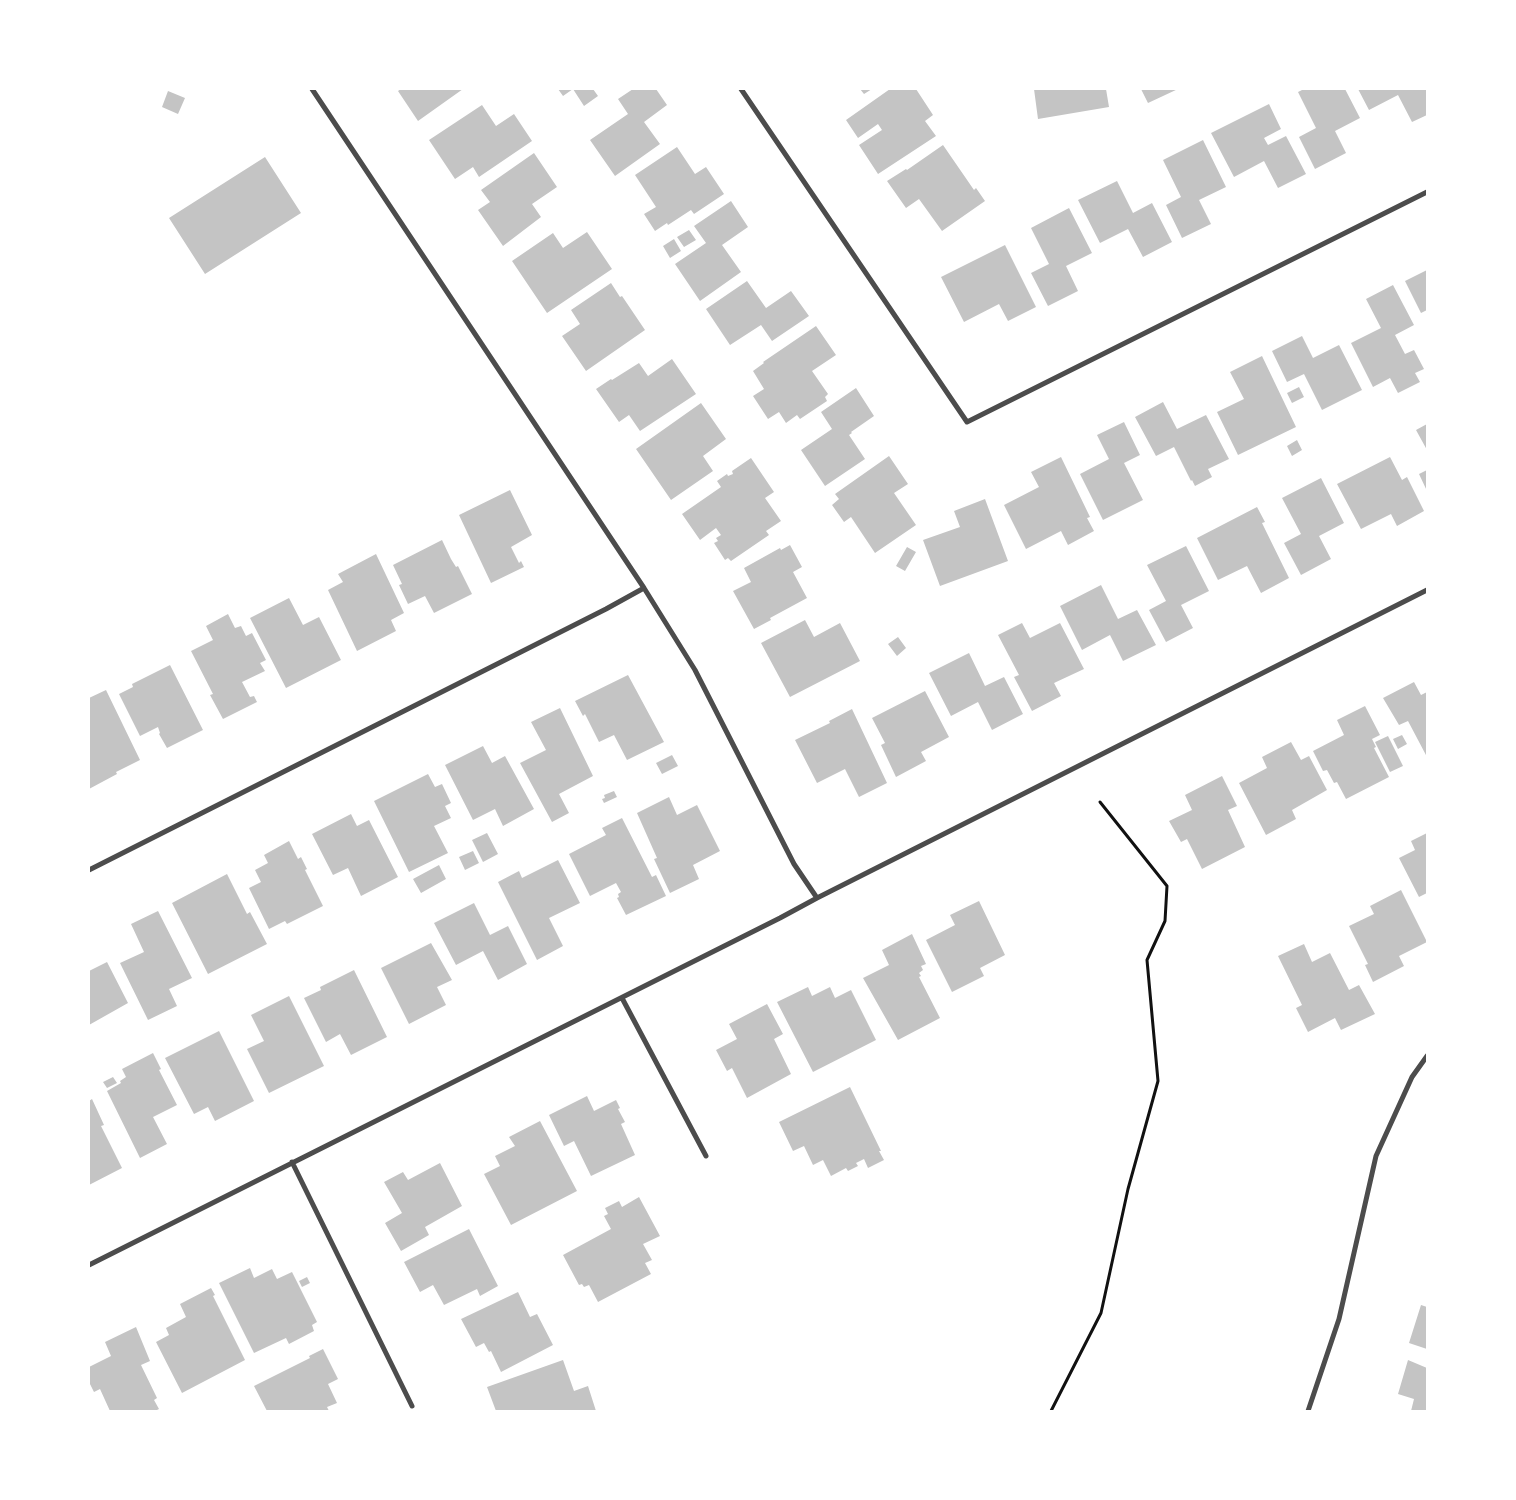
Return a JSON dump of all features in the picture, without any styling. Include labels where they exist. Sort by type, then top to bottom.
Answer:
[{"type":"street","points":[[312,89],[644,588],[695,670],[794,864],[817,898]]},
{"type":"street","points":[[741,89],[968,422],[1427,192]]},
{"type":"street","points":[[89,870],[606,609],[644,588]]},
{"type":"street","points":[[89,1265],[622,998],[1427,590]]},
{"type":"street","points":[[622,998],[706,1156]]},
{"type":"street","points":[[1308,1411],[1339,1319],[1376,1156],[1412,1077],[1427,1056]]},
{"type":"street","points":[[292,1162],[412,1406]]},
{"type":"path","points":[[1051,1411],[1101,1313],[1128,1189],[1158,1081],[1148,960],[1166,921],[1167,886],[1100,802]]},
{"type":"building","points":[[401,89],[463,89],[418,121],[398,91]]},
{"type":"building","points":[[558,89],[573,89],[563,96]]},
{"type":"building","points":[[573,89],[593,89],[598,96],[584,106]]},
{"type":"building","points":[[633,89],[656,89],[667,105],[644,122],[660,144],[615,176],[590,140],[628,114],[618,99]]},
{"type":"building","points":[[860,89],[872,89],[864,94]]},
{"type":"building","points":[[890,89],[916,89],[933,115],[925,121],[936,136],[878,174],[859,145],[882,130],[878,124],[858,138],[846,120]]},
{"type":"building","points":[[1034,89],[1106,89],[1109,107],[1038,119]]},
{"type":"building","points":[[1141,89],[1178,89],[1148,103]]},
{"type":"building","points":[[1304,89],[1345,89],[1360,118],[1335,131],[1346,153],[1315,169],[1299,137],[1316,128],[1298,92]]},
{"type":"building","points":[[1358,89],[1427,89],[1427,115],[1412,122],[1398,95],[1369,110]]},
{"type":"building","points":[[168,91],[185,98],[178,114],[162,107]]},
{"type":"building","points":[[1269,104],[1281,129],[1264,138],[1268,145],[1286,136],[1306,174],[1278,188],[1264,161],[1234,177],[1211,133]]},
{"type":"building","points":[[482,105],[496,126],[514,114],[532,141],[479,177],[473,167],[455,179],[429,140]]},
{"type":"building","points":[[1203,140],[1226,187],[1199,200],[1211,224],[1182,238],[1166,205],[1181,197],[1163,160]]},
{"type":"building","points":[[943,145],[974,190],[976,188],[985,201],[942,231],[919,199],[906,208],[887,181],[907,170]]},
{"type":"building","points":[[677,147],[695,174],[706,167],[724,194],[694,214],[691,210],[655,231],[644,214],[656,207],[635,175]]},
{"type":"building","points":[[534,153],[557,187],[532,204],[541,217],[503,246],[478,210],[490,202],[481,190]]},
{"type":"building","points":[[265,157],[301,213],[205,274],[169,218]]},
{"type":"building","points":[[1117,181],[1133,213],[1152,203],[1172,242],[1143,257],[1128,229],[1100,243],[1078,200]]},
{"type":"building","points":[[731,201],[748,227],[722,245],[741,272],[700,301],[675,264],[706,243],[694,226]]},
{"type":"building","points":[[1069,208],[1092,253],[1066,266],[1078,291],[1048,306],[1031,273],[1049,264],[1031,228]]},
{"type":"building","points":[[689,230],[696,240],[684,247],[677,237]]},
{"type":"building","points":[[587,232],[612,269],[547,313],[512,261],[553,233],[563,248]]},
{"type":"building","points":[[674,239],[681,251],[670,258],[663,246]]},
{"type":"building","points":[[1005,245],[1036,307],[1008,321],[999,304],[964,322],[941,277]]},
{"type":"building","points":[[1427,270],[1427,310],[1421,313],[1405,281]]},
{"type":"building","points":[[747,281],[766,308],[791,291],[809,316],[772,341],[761,325],[730,345],[706,309]]},
{"type":"building","points":[[611,283],[645,330],[586,371],[562,336],[580,324],[571,310]]},
{"type":"building","points":[[1393,285],[1414,325],[1395,335],[1405,354],[1414,350],[1424,369],[1415,373],[1420,382],[1398,393],[1390,378],[1373,387],[1351,343],[1381,328],[1366,299]]},
{"type":"building","points":[[816,326],[836,355],[812,371],[828,394],[825,397],[827,401],[800,419],[797,415],[786,423],[779,412],[768,419],[753,396],[764,389],[753,371],[763,362]]},
{"type":"building","points":[[1302,336],[1313,358],[1339,345],[1362,390],[1322,410],[1304,374],[1287,382],[1272,351]]},
{"type":"building","points":[[1262,356],[1296,427],[1238,455],[1217,412],[1244,399],[1230,372]]},
{"type":"building","points":[[672,359],[696,394],[640,431],[629,415],[619,422],[596,389],[639,363],[648,376]]},
{"type":"building","points":[[1299,387],[1304,397],[1292,403],[1287,393]]},
{"type":"building","points":[[856,388],[874,416],[849,435],[865,459],[825,486],[801,450],[832,429],[821,412]]},
{"type":"building","points":[[1163,402],[1177,429],[1206,415],[1229,459],[1208,469],[1212,477],[1195,486],[1174,447],[1156,456],[1135,417]]},
{"type":"building","points":[[701,403],[726,439],[703,456],[713,471],[671,500],[636,449]]},
{"type":"building","points":[[1124,422],[1140,455],[1124,463],[1143,500],[1103,520],[1080,474],[1109,459],[1097,435]]},
{"type":"building","points":[[1427,424],[1427,450],[1416,430]]},
{"type":"building","points":[[1297,440],[1302,450],[1292,456],[1287,446]]},
{"type":"building","points":[[889,456],[908,484],[894,493],[916,525],[875,553],[851,517],[844,522],[832,505],[839,499],[835,494]]},
{"type":"building","points":[[1061,457],[1090,517],[1087,518],[1094,531],[1068,545],[1061,531],[1026,549],[1004,505],[1039,487],[1031,472]]},
{"type":"building","points":[[1390,457],[1402,480],[1407,477],[1424,511],[1397,526],[1391,514],[1361,529],[1337,484]]},
{"type":"building","points":[[751,458],[774,492],[765,498],[781,521],[766,531],[769,535],[731,561],[728,558],[725,560],[714,543],[718,541],[716,538],[721,535],[716,528],[700,540],[682,514],[721,487],[717,481],[727,474],[728,476],[733,474],[732,471]]},
{"type":"building","points":[[1427,470],[1427,491],[1419,474]]},
{"type":"building","points":[[1321,478],[1344,523],[1319,536],[1331,559],[1301,575],[1284,543],[1301,534],[1282,498]]},
{"type":"building","points":[[510,490],[532,535],[511,547],[519,563],[521,561],[524,567],[491,583],[459,515]]},
{"type":"building","points":[[985,499],[1008,561],[940,586],[923,540],[960,527],[954,511]]},
{"type":"building","points":[[1257,507],[1265,522],[1262,523],[1289,578],[1261,593],[1247,566],[1218,580],[1197,538]]},
{"type":"building","points":[[442,540],[472,594],[434,613],[425,596],[408,604],[399,585],[402,584],[393,565]]},
{"type":"building","points":[[790,545],[802,567],[793,572],[807,598],[754,629],[733,591],[751,582],[744,568],[780,548],[781,550]]},
{"type":"building","points":[[1186,546],[1209,591],[1181,605],[1193,628],[1166,642],[1149,610],[1166,601],[1147,565]]},
{"type":"building","points":[[907,547],[916,552],[905,571],[896,566]]},
{"type":"building","points":[[376,554],[404,613],[391,620],[396,631],[357,651],[328,590],[343,582],[338,574]]},
{"type":"building","points":[[1101,585],[1118,619],[1137,610],[1156,645],[1123,661],[1110,635],[1082,650],[1060,606]]},
{"type":"building","points":[[289,598],[303,625],[319,617],[341,660],[286,688],[250,618]]},
{"type":"building","points":[[228,614],[235,628],[241,626],[246,636],[252,633],[266,660],[260,663],[265,671],[242,682],[250,697],[254,696],[257,702],[223,719],[210,695],[213,694],[191,651],[213,640],[206,626]]},
{"type":"building","points":[[805,620],[814,637],[840,623],[860,661],[790,697],[761,643]]},
{"type":"building","points":[[1022,623],[1030,638],[1060,623],[1084,669],[1054,683],[1061,696],[1032,711],[1014,677],[1019,675],[998,635]]},
{"type":"building","points":[[898,637],[906,648],[897,656],[888,644]]},
{"type":"building","points":[[969,653],[985,686],[1004,677],[1023,714],[992,730],[978,702],[951,716],[929,673]]},
{"type":"building","points":[[170,665],[203,730],[167,748],[159,734],[158,727],[140,736],[119,694],[133,687],[132,684]]},
{"type":"building","points":[[628,675],[664,742],[627,760],[614,735],[599,742],[585,714],[583,716],[575,701]]},
{"type":"building","points":[[1414,682],[1421,695],[1427,692],[1427,757],[1408,721],[1399,725],[1383,698]]},
{"type":"building","points":[[106,690],[140,760],[89,789],[89,698]]},
{"type":"building","points":[[925,691],[949,737],[921,752],[926,761],[896,777],[881,745],[885,743],[872,718]]},
{"type":"building","points":[[1365,706],[1380,735],[1372,739],[1376,747],[1374,748],[1389,777],[1346,799],[1337,782],[1334,783],[1327,770],[1323,771],[1313,751],[1344,735],[1337,720]]},
{"type":"building","points":[[560,708],[593,776],[559,794],[569,813],[552,822],[520,763],[546,750],[531,722]]},
{"type":"building","points":[[852,709],[887,783],[859,797],[845,769],[817,783],[795,740],[830,723],[829,721]]},
{"type":"building","points":[[1402,735],[1407,744],[1398,749],[1393,739]]},
{"type":"building","points":[[1388,736],[1403,766],[1390,772],[1375,742]]},
{"type":"building","points":[[1291,742],[1301,760],[1309,756],[1327,790],[1292,810],[1296,819],[1266,835],[1239,783],[1267,768],[1262,757]]},
{"type":"building","points":[[483,746],[492,763],[505,756],[534,809],[503,826],[495,809],[473,820],[445,765]]},
{"type":"building","points":[[672,755],[678,766],[662,774],[656,763]]},
{"type":"building","points":[[428,774],[435,787],[442,784],[451,803],[445,806],[451,818],[434,826],[448,853],[409,872],[374,801]]},
{"type":"building","points":[[1222,776],[1237,806],[1228,810],[1245,847],[1202,869],[1187,839],[1181,842],[1169,821],[1192,810],[1185,795]]},
{"type":"building","points":[[614,791],[617,797],[604,803],[602,799],[605,798],[604,795]]},
{"type":"building","points":[[669,797],[677,815],[697,805],[720,851],[693,865],[699,879],[670,893],[654,859],[657,858],[637,813]]},
{"type":"building","points":[[351,814],[357,826],[369,820],[398,877],[361,896],[348,868],[333,875],[312,834]]},
{"type":"building","points":[[622,818],[652,877],[656,875],[666,896],[626,915],[617,898],[621,892],[616,883],[590,896],[569,854],[606,835],[602,828]]},
{"type":"building","points":[[487,833],[498,854],[483,862],[472,840]]},
{"type":"building","points":[[1427,833],[1427,893],[1419,897],[1399,858],[1415,850],[1411,841]]},
{"type":"building","points":[[289,841],[298,859],[301,857],[307,869],[305,870],[323,906],[287,924],[285,921],[269,929],[249,888],[261,882],[255,870],[268,863],[264,855]]},
{"type":"building","points":[[473,851],[479,863],[465,870],[459,857]]},
{"type":"building","points":[[558,860],[580,903],[549,918],[563,946],[537,960],[498,882],[519,871],[522,878]]},
{"type":"building","points":[[439,865],[446,879],[421,893],[413,879]]},
{"type":"building","points":[[227,874],[247,914],[250,912],[267,944],[208,974],[172,903]]},
{"type":"building","points":[[1401,890],[1427,942],[1399,956],[1404,966],[1373,982],[1365,965],[1368,964],[1349,926],[1374,914],[1370,906]]},
{"type":"building","points":[[979,901],[1005,955],[980,968],[984,976],[952,992],[926,940],[955,925],[950,915]]},
{"type":"building","points":[[474,903],[490,935],[508,926],[527,964],[498,980],[483,951],[456,965],[434,923]]},
{"type":"building","points":[[158,911],[192,978],[169,989],[177,1006],[148,1020],[120,963],[144,952],[131,924]]},
{"type":"building","points":[[912,934],[926,964],[921,966],[923,970],[919,973],[921,976],[919,977],[940,1018],[898,1040],[863,978],[889,965],[882,950]]},
{"type":"building","points":[[431,943],[452,980],[437,987],[446,1005],[409,1024],[381,968]]},
{"type":"building","points":[[1304,944],[1312,962],[1330,953],[1349,990],[1359,985],[1375,1014],[1341,1030],[1335,1018],[1308,1032],[1296,1008],[1302,1005],[1278,956]]},
{"type":"building","points":[[107,962],[128,1003],[89,1025],[89,971]]},
{"type":"building","points":[[354,970],[387,1037],[351,1055],[340,1034],[326,1042],[304,998],[321,990],[320,987]]},
{"type":"building","points":[[808,987],[812,996],[830,987],[835,998],[851,990],[876,1040],[813,1072],[777,1002]]},
{"type":"building","points":[[289,996],[324,1066],[269,1093],[247,1049],[264,1041],[251,1015]]},
{"type":"building","points":[[767,1004],[783,1034],[774,1039],[791,1074],[747,1098],[732,1068],[727,1071],[716,1050],[737,1039],[729,1024]]},
{"type":"building","points":[[219,1031],[254,1101],[215,1121],[208,1107],[194,1114],[165,1058]]},
{"type":"building","points":[[153,1053],[161,1069],[159,1070],[177,1105],[153,1117],[167,1144],[140,1158],[107,1091],[121,1083],[120,1081],[126,1077],[122,1069]]},
{"type":"building","points":[[113,1077],[117,1083],[107,1088],[103,1082]]},
{"type":"building","points":[[850,1087],[884,1160],[868,1168],[864,1159],[856,1163],[858,1166],[848,1171],[846,1168],[831,1176],[823,1160],[813,1165],[804,1146],[793,1151],[779,1122]]},
{"type":"building","points":[[587,1096],[594,1111],[616,1100],[620,1108],[618,1109],[625,1122],[621,1124],[635,1155],[591,1176],[574,1141],[564,1146],[549,1115]]},
{"type":"building","points":[[92,1099],[104,1125],[101,1126],[122,1168],[89,1185],[89,1101]]},
{"type":"building","points":[[540,1121],[577,1191],[511,1225],[484,1174],[500,1166],[495,1156],[515,1146],[509,1137]]},
{"type":"building","points":[[440,1163],[462,1206],[425,1227],[429,1235],[401,1251],[385,1223],[402,1213],[384,1182],[403,1172],[408,1180]]},
{"type":"building","points":[[639,1197],[660,1236],[643,1244],[652,1260],[645,1263],[651,1274],[598,1302],[589,1285],[584,1287],[582,1284],[579,1285],[563,1255],[611,1229],[604,1216],[608,1214],[605,1208],[619,1201],[622,1207]]},
{"type":"building","points":[[469,1229],[498,1286],[480,1296],[477,1289],[444,1305],[433,1285],[420,1292],[404,1262]]},
{"type":"building","points":[[250,1268],[254,1278],[272,1269],[277,1279],[292,1272],[317,1322],[312,1325],[314,1331],[289,1344],[286,1338],[254,1353],[219,1283]]},
{"type":"building","points":[[307,1277],[310,1283],[302,1287],[299,1281]]},
{"type":"building","points":[[211,1288],[215,1295],[213,1296],[245,1360],[182,1393],[156,1342],[169,1335],[166,1328],[186,1317],[180,1304]]},
{"type":"building","points":[[518,1292],[530,1317],[537,1314],[553,1345],[501,1372],[491,1351],[489,1352],[484,1343],[476,1347],[461,1319]]},
{"type":"building","points":[[1421,1305],[1427,1307],[1427,1349],[1409,1343]]},
{"type":"building","points":[[136,1327],[150,1361],[141,1365],[157,1398],[154,1400],[159,1409],[155,1411],[110,1411],[100,1389],[94,1392],[89,1382],[89,1367],[111,1356],[105,1342]]},
{"type":"building","points":[[323,1349],[338,1379],[328,1384],[337,1403],[327,1407],[329,1411],[267,1411],[254,1386],[310,1358],[309,1356]]},
{"type":"building","points":[[563,1360],[574,1391],[588,1386],[596,1411],[496,1411],[487,1387]]},
{"type":"building","points":[[1408,1360],[1427,1368],[1427,1411],[1411,1411],[1414,1399],[1398,1394]]}]
